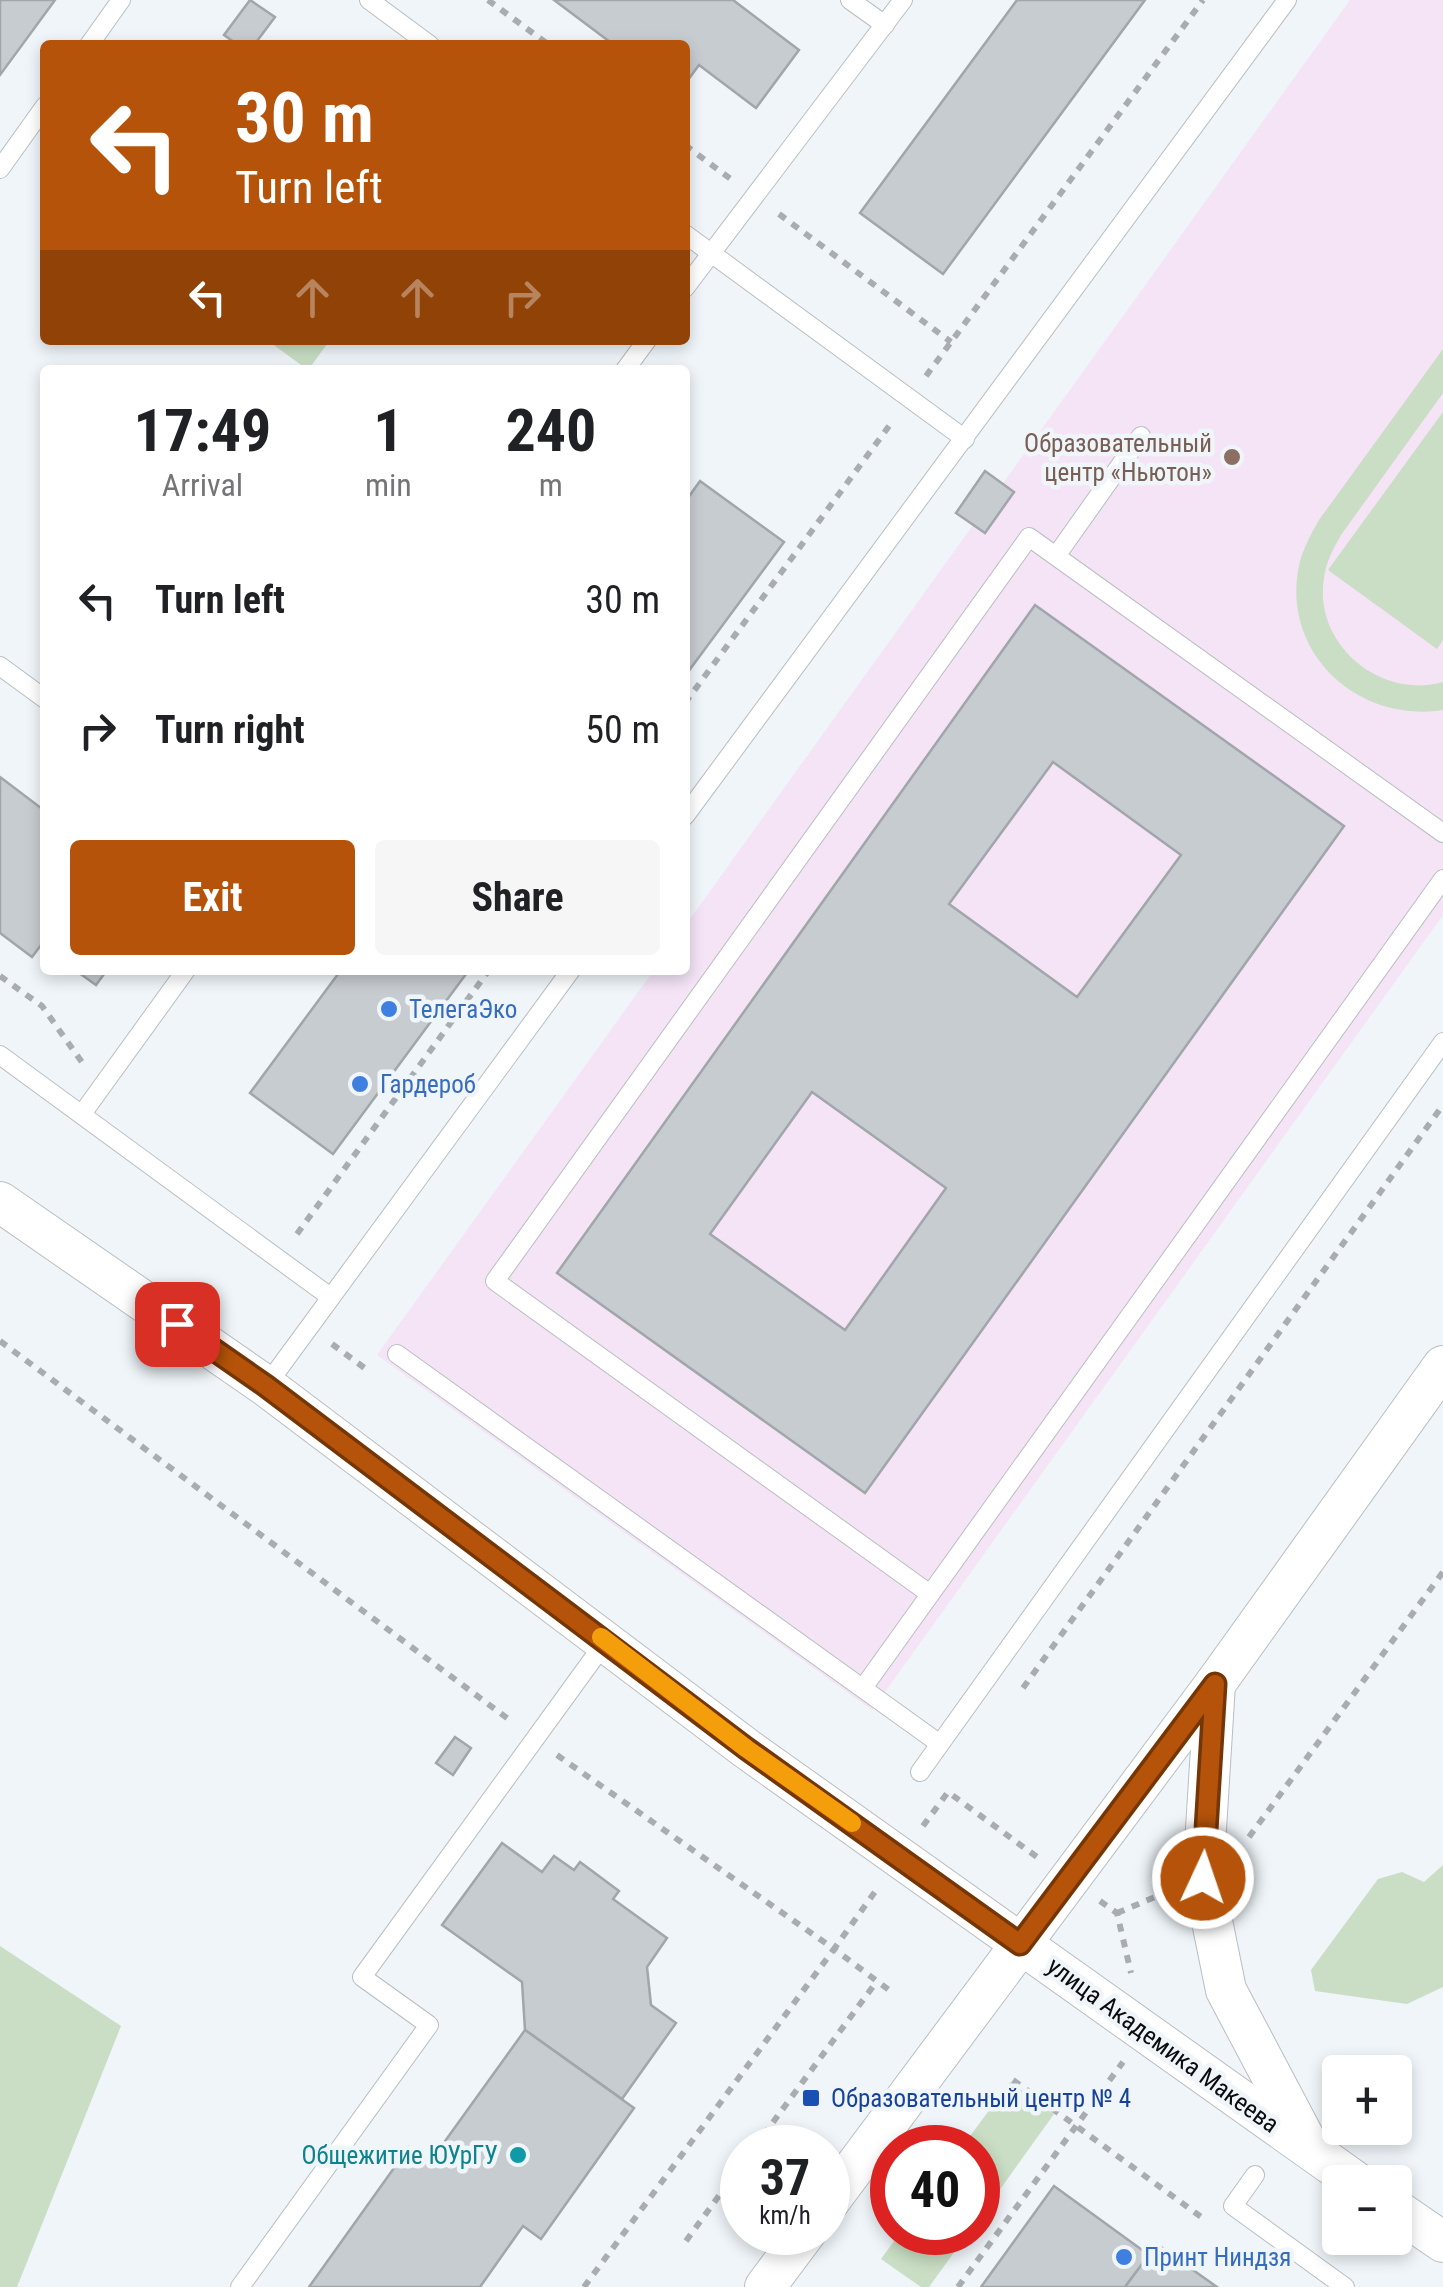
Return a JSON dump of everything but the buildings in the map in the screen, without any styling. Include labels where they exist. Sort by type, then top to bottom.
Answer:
[{"type":"street","name":"улица Академика Макеева","points":[[0,1202],[266,1386],[747,1749],[1330,2165]]},
{"type":"street","points":[[850,2173],[1215,1684],[1443,1366]]},
{"type":"street","points":[[1215,1684],[1203,1878],[1226,1990],[1312,2153]]},
{"type":"street","points":[[1412,2221],[1443,2242]]},
{"type":"street","points":[[765,2287],[789,2255]]},
{"type":"lane","points":[[93,40],[122,0]]},
{"type":"lane","points":[[369,0],[423,40]]},
{"type":"lane","points":[[850,0],[885,25]]},
{"type":"lane","points":[[690,281],[903,0]]},
{"type":"lane","points":[[690,809],[1287,0]]},
{"type":"lane","points":[[0,169],[40,113]]},
{"type":"lane","points":[[690,238],[964,438]]},
{"type":"lane","points":[[1056,556],[1141,436]]},
{"type":"lane","points":[[930,1594],[496,1281],[1029,537],[1443,833]]},
{"type":"lane","points":[[0,666],[40,694]]},
{"type":"lane","points":[[862,1688],[1443,880]]},
{"type":"lane","points":[[82,1114],[182,975]]},
{"type":"lane","points":[[266,1386],[567,975]]},
{"type":"lane","points":[[920,1772],[1443,1042]]},
{"type":"lane","points":[[0,1055],[330,1296]]},
{"type":"lane","points":[[397,1354],[940,1744]]},
{"type":"lane","points":[[240,2287],[430,2025],[362,1977],[606,1642]]},
{"type":"lane","points":[[1255,2175],[1233,2206],[1345,2287]]},
{"type":"path","points":[[488,0],[542,40]]},
{"type":"path","points":[[690,696],[1203,0]]},
{"type":"path","points":[[690,149],[951,342]]},
{"type":"path","points":[[302,1275],[296,1231],[484,975]]},
{"type":"path","points":[[0,976],[42,1006],[100,1089]]},
{"type":"path","points":[[1017,1696],[1443,1104]]},
{"type":"path","points":[[0,1341],[534,1739],[889,1990]]},
{"type":"path","points":[[1118,1913],[1226,1868],[1443,1572]]},
{"type":"path","points":[[584,2287],[959,1776]]},
{"type":"path","points":[[948,1792],[1118,1913],[1145,2031],[958,2287]]},
{"type":"path","points":[[771,2125],[877,1981]]},
{"type":"path","points":[[1013,2080],[1219,2230]]},
{"type":"path","points":[[686,2240],[720,2194]]},
{"type":"shaded area","name":"Образовательный центр «Ньютон»","points":[[1350,0],[1443,0],[1443,915],[872,1710],[377,1355],[650,975],[690,975],[690,919]]},
{"type":"green space","points":[[274,345],[326,345],[312,365],[301,365]]},
{"type":"green space","points":[[1443,349],[1443,393],[1341,535],[1324,578],[1323,602],[1329,625],[1356,662],[1396,683],[1443,682],[1443,710],[1413,711],[1384,706],[1334,678],[1303,631],[1297,602],[1298,571],[1319,520]]},
{"type":"green space","points":[[1443,412],[1443,640],[1437,649],[1328,570]]},
{"type":"green space","points":[[1443,1865],[1443,1987],[1407,2004],[1315,1991],[1311,1970],[1378,1879],[1402,1872],[1424,1882]]},
{"type":"green space","points":[[0,1946],[121,2026],[17,2287],[0,2287]]},
{"type":"green space","points":[[1010,2082],[1054,2114],[1000,2189],[1000,2125],[978,2125]]},
{"type":"green space","points":[[884,2255],[952,2255],[929,2287],[921,2287],[881,2259]]},
{"type":"slow traffic","points":[[601,1637],[747,1749],[852,1823]]},
{"type":"place","name":"Образовательный центр «Ньютон»","points":[[1232,457]]},
{"type":"place","name":"ТелегаЭко","points":[[389,1009]]},
{"type":"place","name":"Гардероб","points":[[360,1084]]},
{"type":"place","name":"Образовательный центр № 4","points":[[811,2098]]},
{"type":"place","name":"Общежитие ЮУрГУ","points":[[518,2155]]},
{"type":"place","name":"Принт Ниндзя","points":[[1124,2257]]},
{"type":"route","points":[[177,1324],[266,1386],[747,1749],[1020,1944],[1215,1684],[1203,1878]]}]
